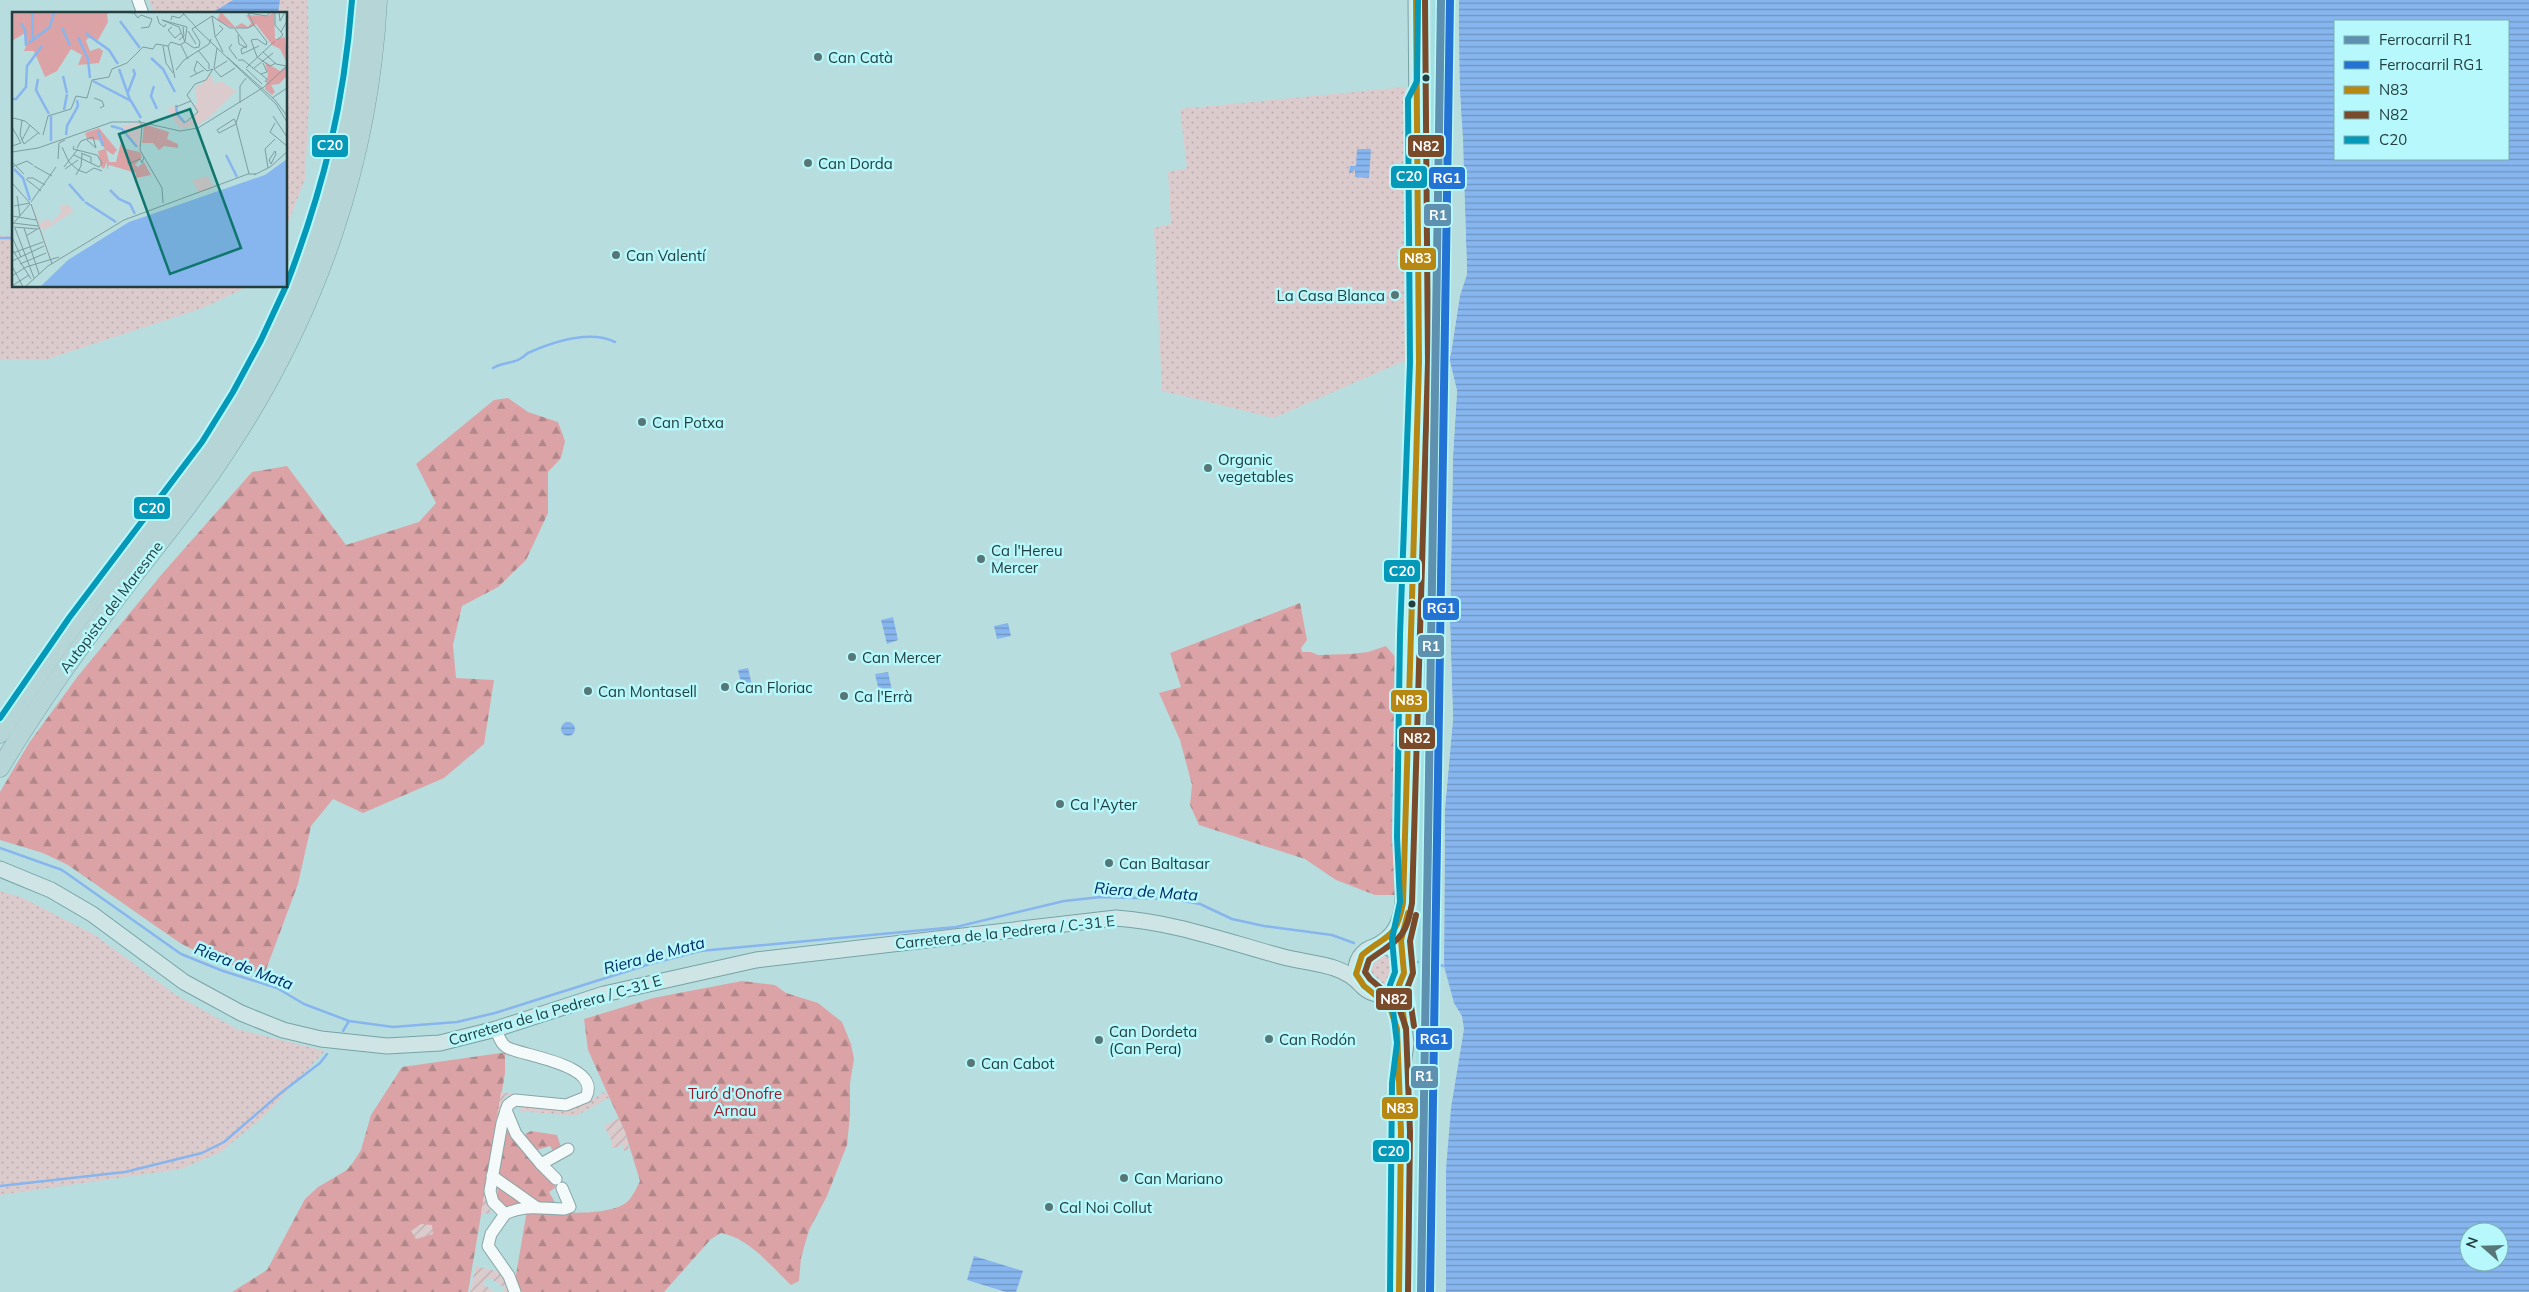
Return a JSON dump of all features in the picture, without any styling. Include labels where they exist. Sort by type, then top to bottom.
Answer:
[{"type":"highway","name":"Autopista del Maresme","points":[[0,734],[73,627],[209,447],[252,377],[274,333],[307,258],[332,180],[356,62],[361,0]]},
{"type":"highway","name":"Autopista del Maresme","points":[[0,768],[29,721],[85,641],[228,449],[291,340],[322,269],[346,194],[361,135],[371,74],[378,0]]},
{"type":"main road","points":[[1319,964],[1348,961],[1368,951],[1392,936],[1400,919],[1406,837],[1420,322],[1416,0]]},
{"type":"main road","points":[[1401,1083],[1406,1043],[1399,985],[1404,973],[1401,940],[1409,903],[1406,837]]},
{"type":"main road","name":"Carretera de la Pedrera / C-31 E","points":[[0,869],[51,890],[92,914],[184,982],[217,1002],[283,1030],[321,1040],[386,1046],[440,1043],[496,1028],[604,994],[707,969],[769,959],[1116,918],[1157,922],[1196,931],[1273,955],[1319,964]]},
{"type":"main road","points":[[1399,985],[1388,993],[1367,989],[1356,973],[1368,951],[1381,946],[1394,950],[1402,961]]},
{"type":"main road","points":[[1319,964],[1349,973],[1392,1008],[1395,1017],[1401,1083],[1399,1292]]},
{"type":"street","points":[[138,0],[142,12]]},
{"type":"street","points":[[496,1028],[498,1036],[508,1048],[550,1059],[570,1068],[586,1081],[589,1087],[586,1097],[566,1104],[515,1100],[508,1105],[492,1176],[491,1198],[497,1208],[505,1214]]},
{"type":"street","points":[[506,1110],[516,1134],[559,1183],[570,1207],[565,1209],[519,1208],[505,1214],[489,1240],[488,1246],[493,1256],[509,1276],[514,1292]]},
{"type":"street","points":[[541,1164],[568,1149]]},
{"type":"street","points":[[492,1176],[536,1207]]},
{"type":"shaded area","points":[[149,0],[308,0],[309,101],[305,179],[288,223],[288,12],[153,12]]},
{"type":"shaded area","points":[[1432,0],[1444,0],[1427,1122],[1424,1292],[1412,1292],[1427,365],[1426,135],[1431,60]]},
{"type":"shaded area","points":[[1405,87],[1408,150],[1411,358],[1274,418],[1162,391],[1154,228],[1171,224],[1168,172],[1187,168],[1180,109]]},
{"type":"shaded area","points":[[0,235],[12,235],[12,288],[245,288],[203,308],[48,359],[0,360]]},
{"type":"shaded area","points":[[0,891],[23,898],[95,935],[176,995],[237,1029],[325,1051],[263,1117],[221,1152],[181,1169],[0,1195]]},
{"type":"shaded area","points":[[1380,955],[1391,959],[1395,970],[1391,981],[1380,985],[1369,981],[1365,970],[1369,959]]},
{"type":"shaded area","points":[[605,1091],[610,1097],[576,1116],[519,1111],[522,1107],[565,1108],[574,1106],[594,1099]]},
{"type":"shaded area","points":[[501,1092],[564,1100],[505,1095],[487,1199],[491,1214],[481,1213]]},
{"type":"shaded area","points":[[618,1118],[625,1132],[629,1149],[624,1151],[623,1146],[612,1148],[611,1139],[604,1126]]},
{"type":"shaded area","points":[[421,1224],[432,1225],[433,1234],[416,1239],[411,1231]]},
{"type":"shaded area","points":[[476,1266],[504,1273],[512,1292],[502,1292],[505,1288],[488,1277],[483,1284],[495,1292],[470,1292]]},
{"type":"green space","points":[[508,398],[528,412],[558,422],[565,441],[561,458],[548,472],[548,513],[526,560],[498,587],[462,606],[453,645],[456,678],[494,680],[484,744],[444,778],[363,813],[333,799],[311,826],[298,884],[264,975],[207,957],[180,943],[68,865],[43,853],[0,840],[0,792],[29,743],[78,676],[162,574],[252,472],[287,466],[346,545],[419,522],[436,503],[416,464],[494,400]]},
{"type":"green space","points":[[1300,603],[1307,640],[1301,648],[1302,652],[1311,652],[1318,655],[1351,654],[1368,652],[1386,646],[1402,665],[1395,895],[1375,895],[1336,880],[1305,859],[1199,825],[1190,805],[1192,785],[1180,740],[1159,693],[1181,687],[1170,653]]},
{"type":"green space","name":"Turó d'Onofre Arnau","points":[[742,981],[775,985],[786,993],[818,1003],[842,1022],[851,1044],[854,1059],[850,1083],[850,1115],[847,1145],[827,1196],[809,1230],[801,1258],[799,1281],[791,1285],[750,1247],[731,1236],[721,1233],[711,1239],[664,1292],[518,1292],[515,1281],[527,1210],[579,1213],[608,1210],[628,1201],[640,1181],[625,1132],[588,1050],[584,1019],[653,998]]},
{"type":"green space","points":[[505,1053],[505,1073],[468,1292],[232,1292],[267,1270],[305,1199],[318,1187],[347,1170],[354,1161],[361,1150],[371,1115],[402,1067]]},
{"type":"green space","points":[[506,1123],[555,1184],[555,1188],[549,1192],[556,1204],[544,1206],[498,1176]]},
{"type":"green space","points":[[531,1131],[557,1135],[561,1147],[555,1154],[550,1146],[537,1150],[524,1135]]},
{"type":"green space","points":[[497,1181],[527,1203],[505,1210],[498,1198]]},
{"type":"water","points":[[233,0],[280,0],[278,12],[213,12]]},
{"type":"water","points":[[1459,0],[2529,0],[2529,1292],[1446,1292],[1446,1169],[1451,1108],[1464,1029],[1462,1016],[1454,1003],[1444,966],[1445,808],[1453,719],[1450,622],[1453,456],[1457,391],[1450,361],[1460,295],[1467,274]]},
{"type":"water","points":[[1357,149],[1371,149],[1369,178],[1355,177],[1355,170],[1349,174],[1350,166],[1356,166]]},
{"type":"water","points":[[893,617],[898,640],[887,644],[881,620]]},
{"type":"water","points":[[1008,623],[1011,636],[997,639],[994,626]]},
{"type":"water","points":[[748,668],[752,685],[742,687],[738,670]]},
{"type":"water","points":[[888,672],[892,690],[879,691],[875,674]]},
{"type":"water","points":[[565,722],[571,722],[575,729],[571,736],[565,736],[561,732],[561,726]]},
{"type":"water","points":[[974,1256],[1023,1271],[1016,1292],[1006,1292],[967,1280]]},
{"type":"pier","points":[[1456,0],[1459,0],[1458,65],[1463,138],[1467,274],[1460,295],[1451,352],[1448,353],[1458,294],[1465,274],[1461,138],[1456,65]]},
{"type":"pier","points":[[1450,362],[1457,391],[1453,456],[1450,622],[1453,719],[1445,808],[1444,955],[1441,957],[1443,808],[1450,719],[1448,622],[1454,391],[1447,363]]},
{"type":"waterway","points":[[0,238],[12,238]]},
{"type":"waterway","points":[[493,368],[519,360],[528,353],[538,349],[572,339],[594,337],[615,342]]},
{"type":"waterway","points":[[1443,360],[1450,357]]},
{"type":"waterway","name":"Riera de Mata","points":[[0,848],[62,870],[181,954],[223,971],[277,988],[304,1004],[349,1021],[393,1027],[457,1022],[495,1013],[650,964],[700,951],[956,927],[1064,901],[1101,897],[1173,899],[1200,904],[1232,919],[1264,926],[1332,935],[1354,943]]},
{"type":"waterway","name":"Riera de Mata","points":[[1412,962],[1418,962]]},
{"type":"waterway","name":"Riera de Mata","points":[[1432,964],[1444,966]]},
{"type":"waterway","points":[[343,1031],[349,1021]]},
{"type":"waterway","points":[[0,1186],[125,1172],[202,1153],[224,1142],[282,1092],[320,1063],[327,1054]]},
{"type":"rail line","name":"R1","points":[[1421,1292],[1441,0]]},
{"type":"rail line","name":"RG1","points":[[1430,1292],[1450,0]]},
{"type":"transit line","name":"C20","points":[[288,280],[311,214],[338,111],[352,0]]},
{"type":"transit line","name":"N83","points":[[1399,1292],[1401,1132],[1397,1029],[1390,1007],[1364,986],[1356,974],[1362,955],[1394,930],[1403,903],[1419,362],[1416,0]]},
{"type":"transit line","name":"C20","points":[[1390,1292],[1392,1083],[1397,1043],[1390,985],[1395,972],[1392,939],[1400,902],[1397,837],[1400,635],[1410,362],[1408,99],[1417,81],[1418,0]]},
{"type":"transit line","name":"N82","points":[[1408,1292],[1410,1132],[1406,1028],[1397,1002],[1370,979],[1365,972],[1369,960],[1393,943],[1403,932],[1410,916],[1412,903],[1428,362],[1425,0]]},
{"type":"transit line","name":"C20","points":[[0,718],[69,618],[202,442],[233,392],[261,340],[285,288]]},
{"type":"transit line","name":"N83","points":[[1405,1027],[1399,985],[1404,973],[1401,940],[1408,913]]},
{"type":"transit line","name":"N82","points":[[1414,1026],[1408,986],[1413,973],[1410,941],[1416,915]]},
{"type":"place","name":"Can Catà","points":[[818,57]]},
{"type":"place","name":"Can Dorda","points":[[808,163]]},
{"type":"place","name":"Can Valentí","points":[[616,255]]},
{"type":"place","name":"La Casa Blanca","points":[[1395,295]]},
{"type":"place","name":"Can Potxa","points":[[642,422]]},
{"type":"place","name":"Organic vegetables","points":[[1208,468]]},
{"type":"place","name":"Ca l'Hereu Mercer","points":[[981,559]]},
{"type":"place","name":"Can Mercer","points":[[852,657]]},
{"type":"place","name":"Can Floriac","points":[[725,687]]},
{"type":"place","name":"Can Montasell","points":[[588,691]]},
{"type":"place","name":"Ca l'Errà","points":[[844,696]]},
{"type":"place","name":"Ca l'Ayter","points":[[1060,804]]},
{"type":"place","name":"Can Baltasar","points":[[1109,863]]},
{"type":"place","name":"Can Rodón","points":[[1269,1039]]},
{"type":"place","name":"Can Dordeta (Can Pera)","points":[[1099,1040]]},
{"type":"place","name":"Can Cabot","points":[[971,1063]]},
{"type":"place","name":"Can Mariano","points":[[1124,1178]]},
{"type":"place","name":"Cal Noi Collut","points":[[1049,1207]]}]
